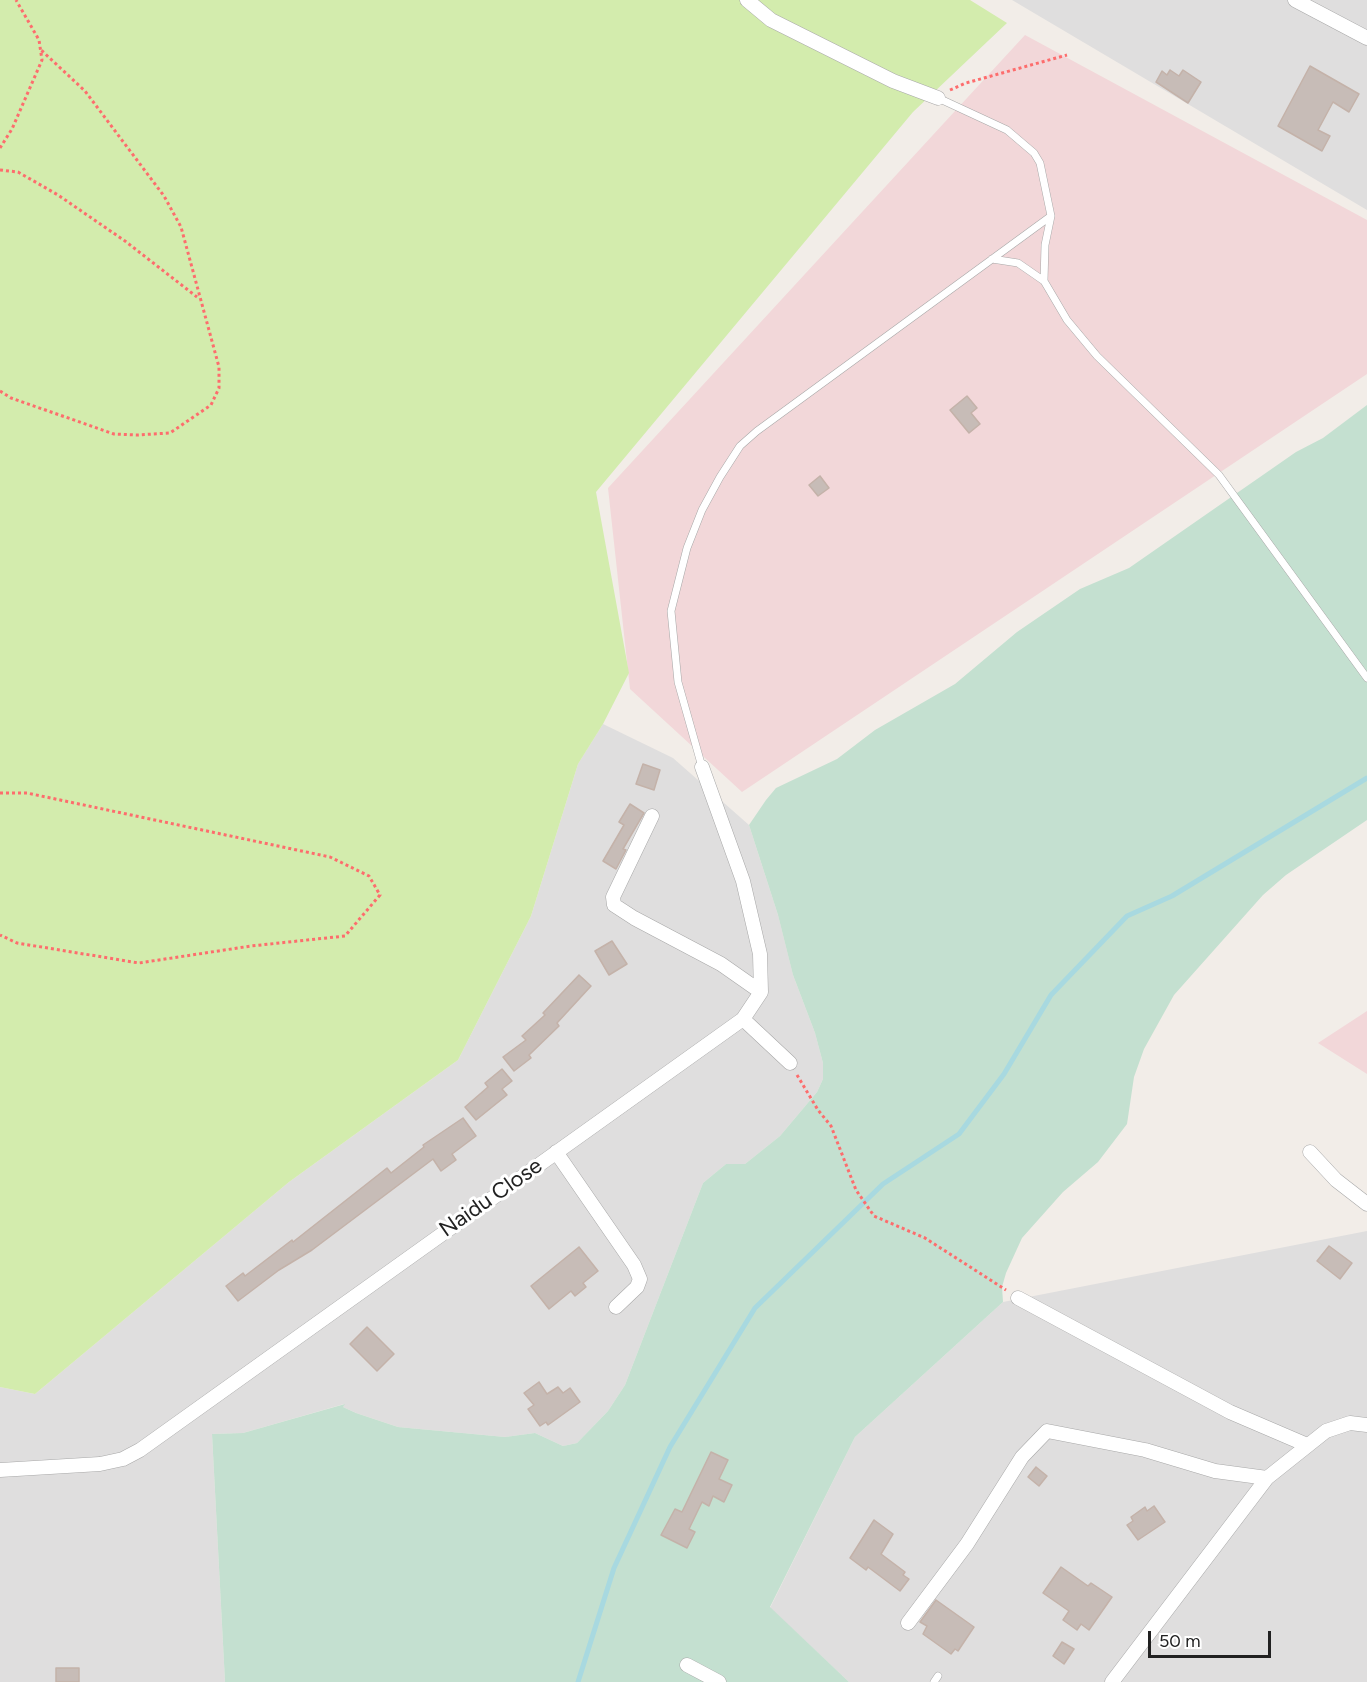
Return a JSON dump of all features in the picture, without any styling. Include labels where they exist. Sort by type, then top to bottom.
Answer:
[{"type":"street","points":[[747,0],[771,20],[893,81],[938,98]]},
{"type":"street","points":[[1295,0],[1367,38]]},
{"type":"street","points":[[702,766],[753,913],[760,954],[761,992]]},
{"type":"street","points":[[652,816],[614,897],[614,904],[634,918],[721,964],[761,992]]},
{"type":"street","name":"Naidu Close","points":[[0,1470],[100,1464],[123,1459],[140,1450],[743,1019],[761,992]]},
{"type":"street","points":[[743,1019],[790,1063]]},
{"type":"street","points":[[556,1152],[634,1265],[640,1279],[637,1287],[616,1307]]},
{"type":"street","points":[[1310,1152],[1336,1180],[1367,1204]]},
{"type":"street","points":[[1018,1298],[1127,1359],[1230,1412],[1307,1445]]},
{"type":"street","points":[[1112,1682],[1267,1478],[1326,1431],[1350,1423],[1367,1425]]},
{"type":"street","points":[[908,1623],[967,1544],[1022,1457],[1047,1431],[1145,1450],[1215,1471],[1267,1478]]},
{"type":"street","points":[[687,1665],[719,1682]]},
{"type":"lane","points":[[938,98],[1007,130],[1034,153],[1040,163],[1051,216],[1045,244],[1044,281]]},
{"type":"lane","points":[[702,766],[678,682],[671,611],[687,548],[702,510],[720,477],[741,446],[757,431],[1051,216]]},
{"type":"lane","points":[[992,259],[1018,263],[1044,281],[1067,320],[1097,356],[1219,475],[1367,678]]},
{"type":"path","points":[[0,148],[12,129],[42,60],[39,40],[16,0]]},
{"type":"path","points":[[0,391],[11,398],[114,434],[137,435],[170,433],[211,405],[219,388],[219,367],[181,227],[164,196],[85,91],[40,49]]},
{"type":"path","points":[[938,98],[966,83],[1067,55]]},
{"type":"path","points":[[0,170],[18,172],[58,195],[125,241],[199,298]]},
{"type":"path","points":[[0,794],[27,794],[330,857],[369,876],[380,895],[345,936],[250,946],[139,963],[17,943],[0,935]]},
{"type":"path","points":[[790,1063],[818,1110],[831,1126],[856,1190],[874,1216],[925,1238],[1018,1298]]},
{"type":"shaded area","points":[[1012,0],[1367,0],[1367,210]]},
{"type":"shaded area","points":[[1025,35],[1367,220],[1367,374],[742,792],[630,689],[608,488]]},
{"type":"shaded area","points":[[603,724],[673,758],[749,825],[778,915],[793,975],[815,1033],[823,1063],[823,1079],[817,1092],[780,1136],[745,1164],[726,1164],[703,1183],[625,1385],[608,1411],[577,1443],[563,1446],[535,1433],[505,1437],[398,1427],[356,1413],[343,1407],[344,1404],[243,1433],[212,1434],[225,1682],[0,1682],[0,1387],[35,1394],[289,1182],[458,1060],[531,916],[578,764]]},
{"type":"shaded area","points":[[1367,1011],[1367,1074],[1318,1043]]},
{"type":"shaded area","points":[[1367,1231],[1367,1682],[849,1682],[770,1608],[855,1437],[1003,1302]]},
{"type":"green space","points":[[0,0],[970,0],[1007,23],[913,112],[596,492],[629,673],[603,724],[578,764],[531,916],[458,1060],[289,1182],[35,1394],[0,1387]]},
{"type":"green space","points":[[1367,405],[1367,820],[1286,875],[1263,895],[1174,995],[1144,1049],[1134,1077],[1127,1124],[1098,1162],[1063,1192],[1022,1238],[1006,1273],[1002,1287],[1003,1302],[855,1437],[770,1607],[849,1682],[225,1682],[212,1434],[243,1433],[345,1404],[343,1407],[356,1413],[398,1427],[505,1437],[535,1433],[563,1446],[577,1443],[608,1411],[625,1385],[703,1183],[726,1164],[745,1164],[780,1136],[817,1092],[823,1079],[823,1063],[815,1033],[793,975],[778,915],[749,825],[776,788],[837,759],[875,730],[955,684],[1017,632],[1080,589],[1129,568],[1296,452],[1323,438]]},
{"type":"building","points":[[1310,66],[1359,94],[1349,112],[1333,102],[1318,130],[1330,136],[1322,151],[1278,126]]},
{"type":"building","points":[[1170,70],[1179,76],[1183,70],[1201,82],[1188,103],[1156,82],[1162,71],[1167,75]]},
{"type":"building","points":[[967,396],[977,408],[971,413],[980,424],[969,433],[950,410]]},
{"type":"building","points":[[820,476],[829,488],[818,496],[809,485]]},
{"type":"building","points":[[643,764],[660,770],[654,790],[636,784]]},
{"type":"building","points":[[630,804],[644,813],[623,849],[626,850],[616,869],[603,861],[624,825],[619,822]]},
{"type":"building","points":[[612,941],[627,964],[609,975],[595,951]]},
{"type":"building","points":[[579,975],[591,986],[557,1023],[559,1026],[529,1055],[531,1058],[514,1071],[503,1057],[526,1040],[522,1036],[545,1015],[543,1013]]},
{"type":"building","points":[[502,1069],[512,1081],[502,1089],[507,1095],[476,1120],[465,1107],[488,1087],[485,1083]]},
{"type":"building","points":[[463,1118],[476,1136],[452,1154],[456,1160],[441,1171],[433,1159],[312,1250],[279,1270],[238,1301],[226,1286],[243,1273],[245,1276],[292,1240],[293,1242],[387,1168],[391,1173],[424,1147],[423,1145]]},
{"type":"building","points":[[1329,1246],[1352,1263],[1340,1279],[1317,1261]]},
{"type":"building","points":[[579,1247],[598,1271],[583,1283],[586,1287],[575,1296],[571,1291],[549,1309],[531,1286]]},
{"type":"building","points":[[367,1327],[394,1354],[377,1371],[350,1344]]},
{"type":"building","points":[[539,1382],[547,1394],[558,1387],[563,1393],[570,1388],[580,1402],[548,1425],[546,1422],[540,1426],[528,1409],[534,1405],[524,1393]]},
{"type":"building","points":[[711,1452],[728,1460],[719,1479],[732,1485],[724,1502],[713,1496],[709,1506],[702,1502],[689,1529],[695,1532],[687,1548],[661,1535],[675,1509],[682,1512]]},
{"type":"building","points":[[1036,1467],[1047,1476],[1039,1486],[1028,1477]]},
{"type":"building","points":[[1154,1506],[1165,1522],[1138,1540],[1127,1525],[1133,1521],[1131,1517],[1145,1507],[1147,1511]]},
{"type":"building","points":[[874,1520],[893,1534],[881,1554],[905,1572],[903,1575],[909,1579],[900,1591],[868,1567],[866,1570],[850,1558]]},
{"type":"building","points":[[1061,1567],[1088,1586],[1091,1583],[1112,1597],[1089,1630],[1081,1624],[1077,1630],[1063,1620],[1069,1611],[1043,1593]]},
{"type":"building","points":[[936,1600],[974,1627],[958,1651],[955,1649],[951,1654],[923,1634],[927,1626],[920,1622]]},
{"type":"building","points":[[1062,1642],[1074,1649],[1064,1664],[1053,1656]]},
{"type":"building","points":[[56,1668],[79,1668],[79,1682],[56,1682]]},
{"type":"waterway","points":[[578,1682],[614,1568],[670,1447],[755,1308],[883,1184],[959,1134],[1004,1074],[1051,995],[1127,916],[1172,896],[1367,778]]}]
